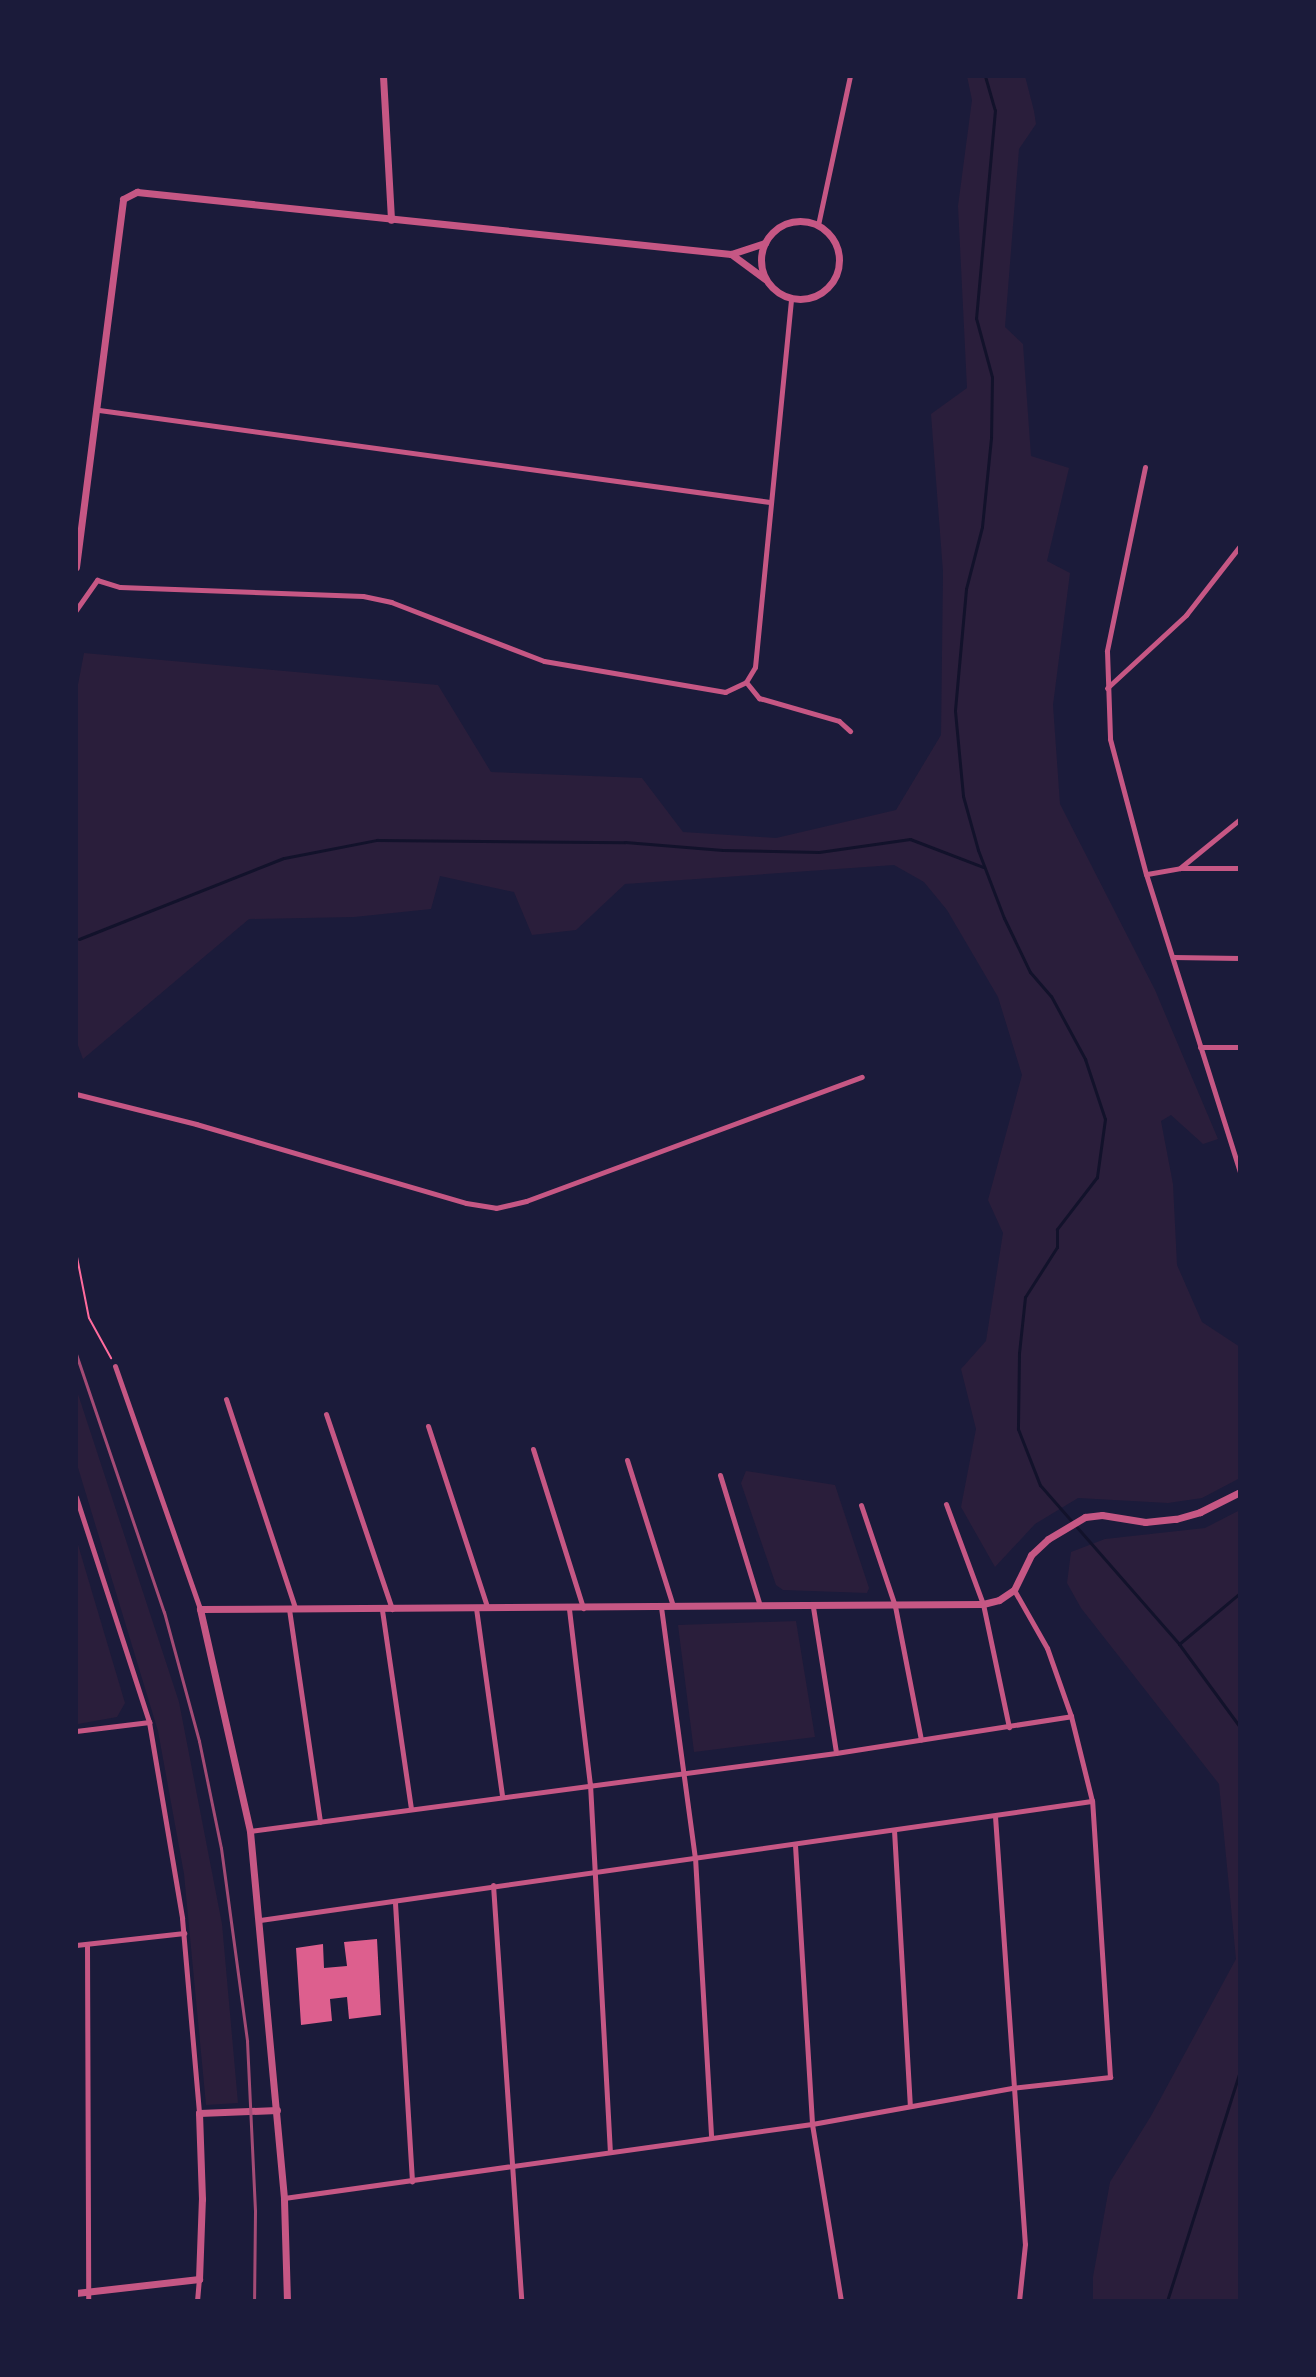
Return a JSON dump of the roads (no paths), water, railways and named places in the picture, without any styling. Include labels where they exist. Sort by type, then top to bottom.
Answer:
[{"type":"street","points":[[383,76],[391,220]]},
{"type":"street","points":[[818,225],[850,76]]},
{"type":"street","points":[[76,567],[99,410],[123,199],[137,192],[731,254],[765,243],[784,224],[797,221],[818,225],[832,237],[838,250],[836,277],[818,296],[791,299],[772,288],[765,279],[731,254]]},
{"type":"street","points":[[765,243],[761,257],[765,279]]},
{"type":"street","points":[[76,610],[97,580],[120,587],[363,596],[391,602],[544,661],[725,692],[746,682],[755,667],[791,299]]},
{"type":"street","points":[[99,410],[770,502]]},
{"type":"street","points":[[1145,467],[1107,651],[1110,739],[1146,874],[1232,1138],[1240,1173]]},
{"type":"street","points":[[1106,688],[1186,615],[1240,546]]},
{"type":"street","points":[[746,682],[759,698],[839,721],[850,731]]},
{"type":"street","points":[[1180,868],[1240,819]]},
{"type":"street","points":[[1146,874],[1180,868],[1240,868]]},
{"type":"street","points":[[1172,957],[1240,958]]},
{"type":"street","points":[[1200,1047],[1240,1047]]},
{"type":"street","points":[[76,1094],[196,1124],[466,1203],[496,1208],[526,1201],[862,1077]]},
{"type":"street","points":[[1232,1138],[1240,1138]]},
{"type":"street","points":[[115,1366],[200,1609],[250,1831],[284,2198],[287,2301]]},
{"type":"street","points":[[226,1399],[292,1609],[320,1822]]},
{"type":"street","points":[[326,1414],[392,1610]]},
{"type":"street","points":[[428,1426],[488,1608]]},
{"type":"street","points":[[533,1449],[583,1609]]},
{"type":"street","points":[[627,1460],[673,1607]]},
{"type":"street","points":[[720,1475],[761,1607]]},
{"type":"street","points":[[200,1609],[583,1609],[983,1604],[999,1600],[1014,1590],[1031,1555],[1062,1530],[1085,1517],[1102,1515],[1145,1522],[1176,1519],[1200,1512],[1240,1492]]},
{"type":"street","points":[[76,1497],[149,1722],[184,1933],[199,2113],[202,2199],[197,2301]]},
{"type":"street","points":[[946,1504],[983,1604],[1009,1727]]},
{"type":"street","points":[[861,1505],[895,1606],[921,1740]]},
{"type":"street","points":[[284,2198],[812,2124],[1012,2088],[1110,2077],[1092,1801],[1071,1716],[1047,1648],[1014,1590]]},
{"type":"street","points":[[661,1607],[695,1857],[711,2136]]},
{"type":"street","points":[[813,1607],[836,1753]]},
{"type":"street","points":[[476,1608],[502,1795]]},
{"type":"street","points":[[569,1609],[590,1784],[610,2151]]},
{"type":"street","points":[[382,1610],[411,1808]]},
{"type":"street","points":[[250,1831],[502,1795],[836,1753],[1071,1716]]},
{"type":"street","points":[[76,1731],[149,1722]]},
{"type":"street","points":[[260,1920],[1092,1801]]},
{"type":"street","points":[[995,1816],[1025,2244],[1019,2301]]},
{"type":"street","points":[[894,1830],[910,2106]]},
{"type":"street","points":[[795,1845],[812,2124],[841,2301]]},
{"type":"street","points":[[493,1885],[521,2301]]},
{"type":"street","points":[[395,1903],[412,2181]]},
{"type":"street","points":[[76,1945],[184,1933]]},
{"type":"street","points":[[87,1944],[88,2301]]},
{"type":"street","points":[[199,2113],[277,2110]]},
{"type":"street","points":[[76,2293],[199,2279]]},
{"type":"waterway","points":[[985,76],[995,110],[976,318],[992,377],[991,438],[982,527],[966,589],[955,711],[963,796],[978,850],[1004,918],[1030,972],[1051,996],[1085,1059],[1105,1119],[1097,1177],[1057,1229],[1057,1247],[1025,1297],[1019,1353],[1018,1429],[1040,1485],[1179,1644],[1240,1727]]},
{"type":"waterway","points":[[79,939],[284,858],[377,840],[625,842],[723,850],[819,852],[910,839],[983,867]]},
{"type":"waterway","points":[[1179,1644],[1240,1593]]},
{"type":"waterway","points":[[1167,2301],[1240,2071]]},
{"type":"railway","points":[[76,1354],[164,1612],[199,1741],[221,1848],[247,2041],[255,2211],[254,2301]]}]
